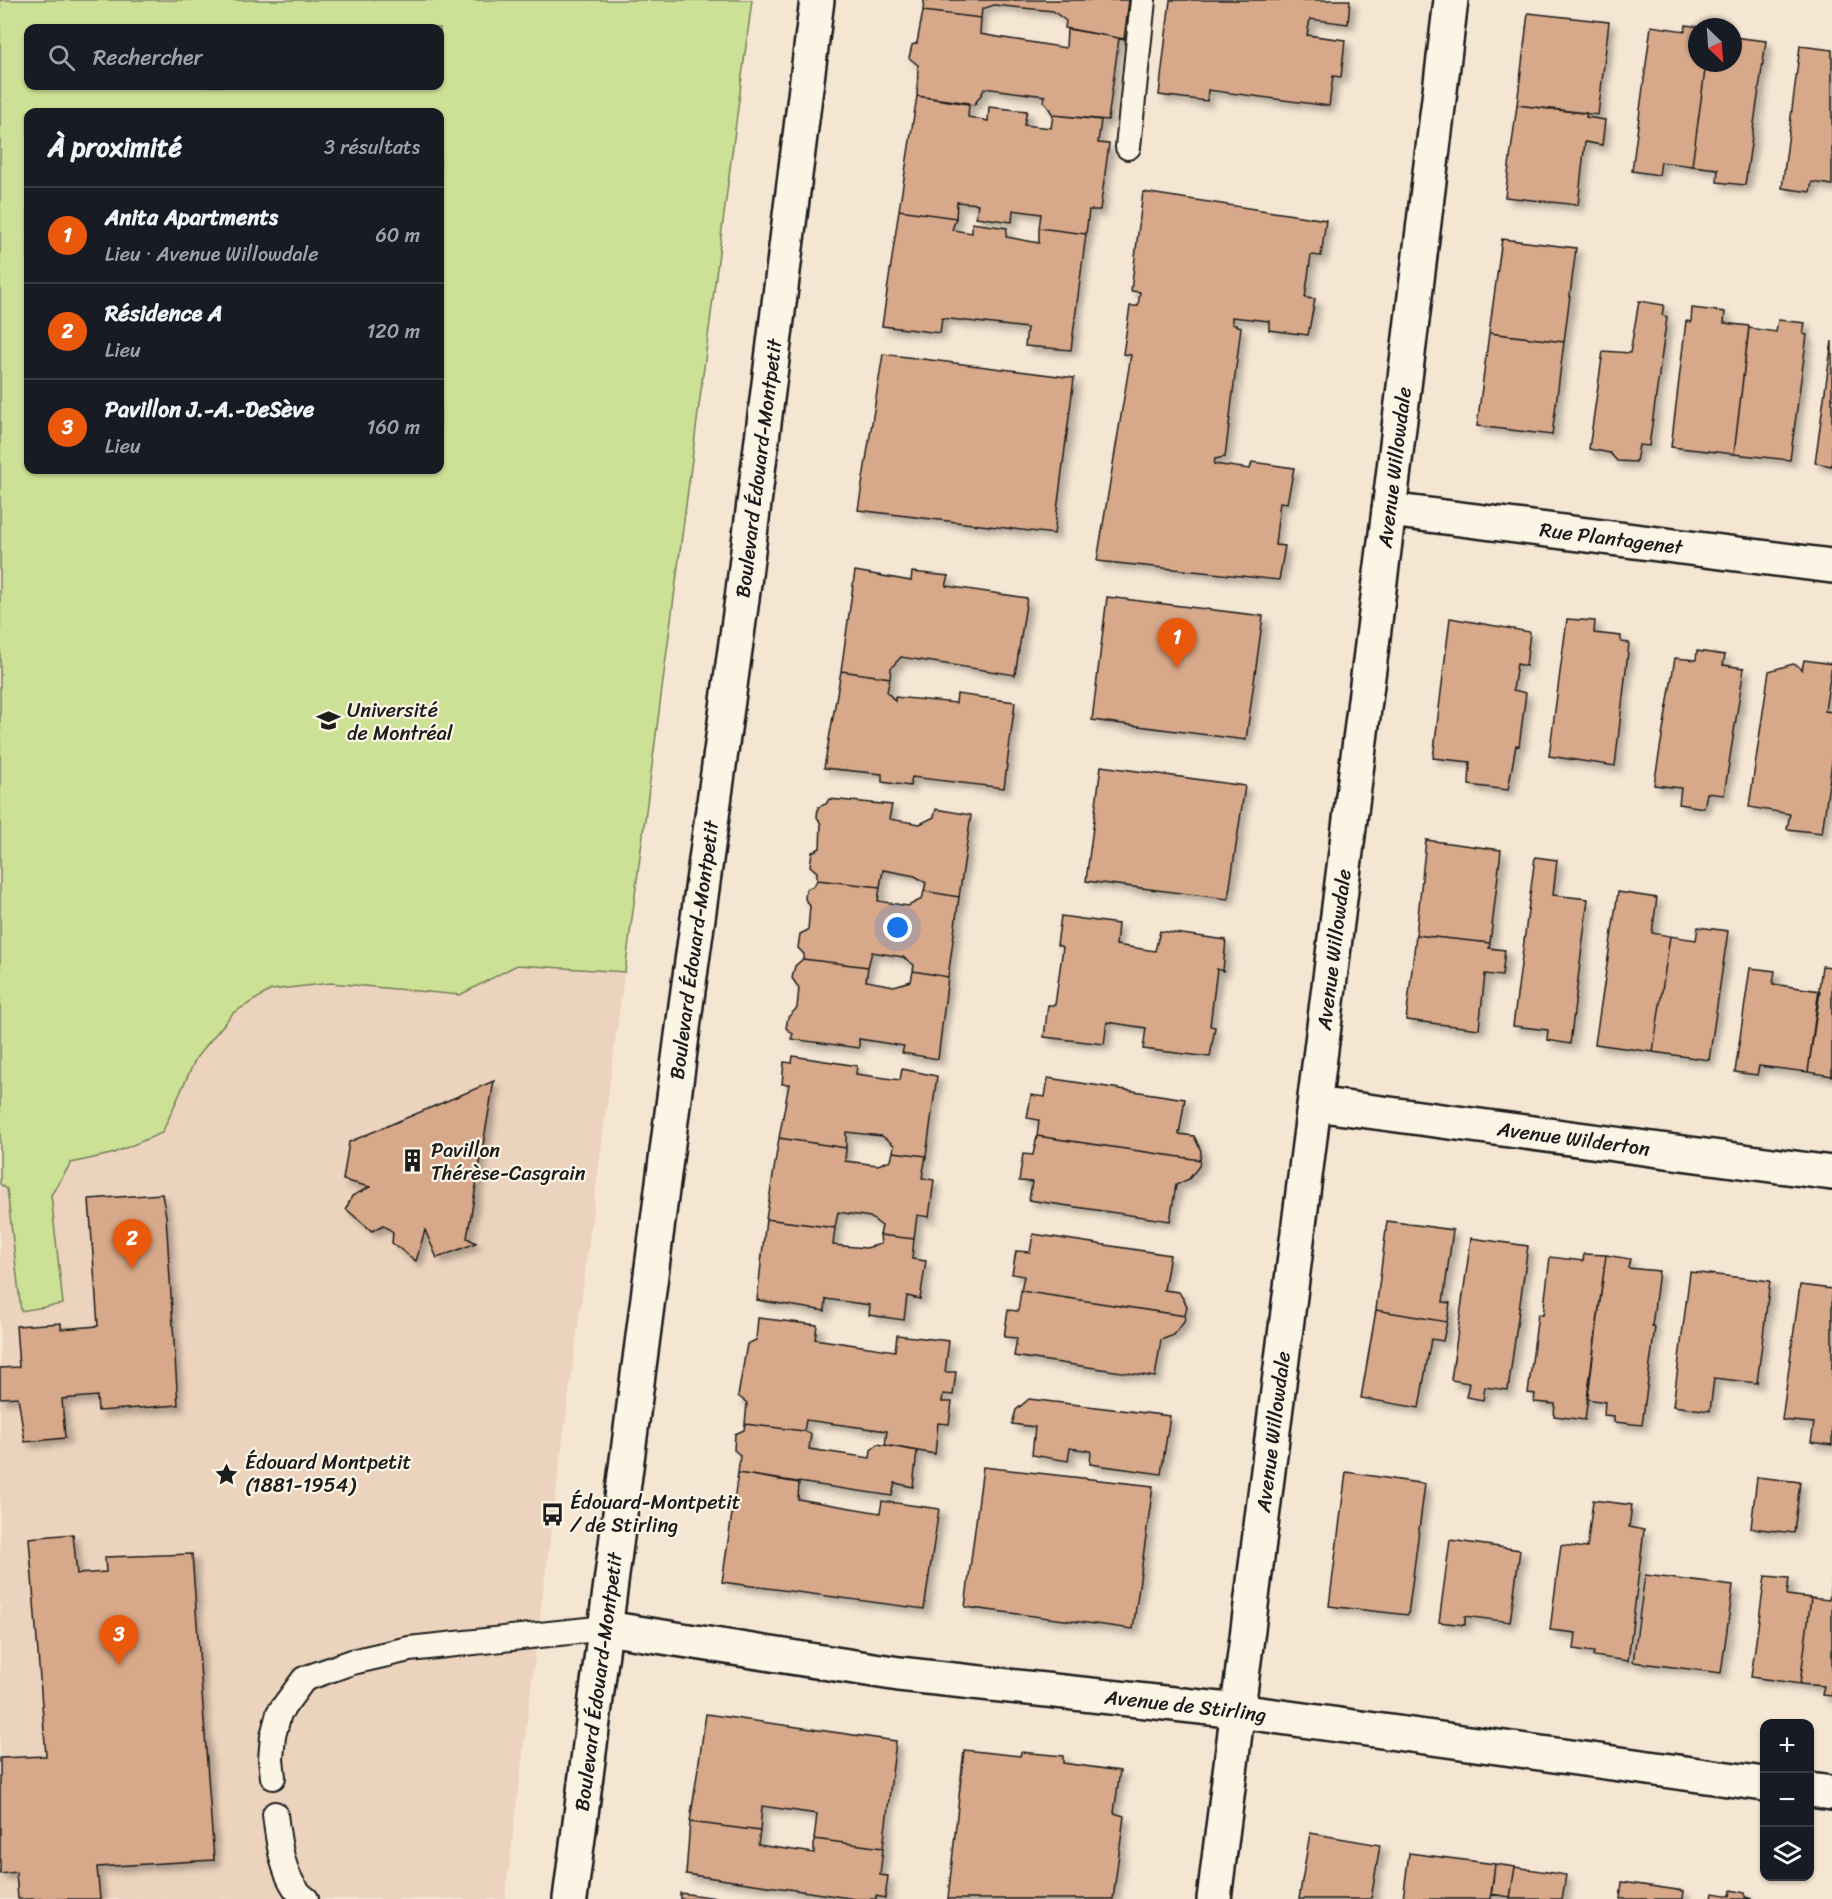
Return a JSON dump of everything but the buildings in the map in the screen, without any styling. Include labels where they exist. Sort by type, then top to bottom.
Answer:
[{"type":"street","name":"Boulevard Édouard-Montpetit","points":[[570,1899],[688,993],[742,599],[818,0]]},
{"type":"street","name":"Avenue Willowdale","points":[[1214,1899],[1451,0]]},
{"type":"street","name":"Rue Plantagenet","points":[[1389,510],[1832,566]]},
{"type":"street","name":"Avenue Wilderton","points":[[1315,1104],[1832,1173]]},
{"type":"street","name":"Avenue de Stirling","points":[[606,1628],[899,1674],[1238,1711],[1760,1783]]},
{"type":"street","points":[[1814,1791],[1832,1793]]},
{"type":"lane","points":[[1128,147],[1143,0]]},
{"type":"lane","points":[[273,1777],[271,1759],[273,1736],[279,1713],[304,1679],[352,1662],[409,1649],[606,1628]]},
{"type":"lane","points":[[275,1814],[278,1841],[285,1869],[300,1895],[306,1899]]},
{"type":"shaded area","name":"Université de Montréal","points":[[0,0],[752,0],[541,1607],[505,1899],[0,1899]]},
{"type":"green space","points":[[0,0],[752,0],[625,972],[517,965],[460,995],[331,983],[271,990],[233,1013],[196,1058],[162,1133],[111,1154],[71,1163],[51,1195],[63,1304],[21,1311],[7,1189],[0,1184]]},
{"type":"place","name":"Anita Apartments","points":[[1177,668]]},
{"type":"place","name":"Université de Montréal","points":[[329,721]]},
{"type":"place","name":"Pavillon Thérèse-Casgrain","points":[[413,1161]]},
{"type":"place","name":"Résidence A","points":[[132,1269]]},
{"type":"place","name":"Édouard Montpetit (1881-1954)","points":[[227,1474]]},
{"type":"place","name":"Édouard-Montpetit / de Stirling","points":[[552,1514]]},
{"type":"place","name":"Pavillon J.-A.-DeSève","points":[[119,1665]]}]
